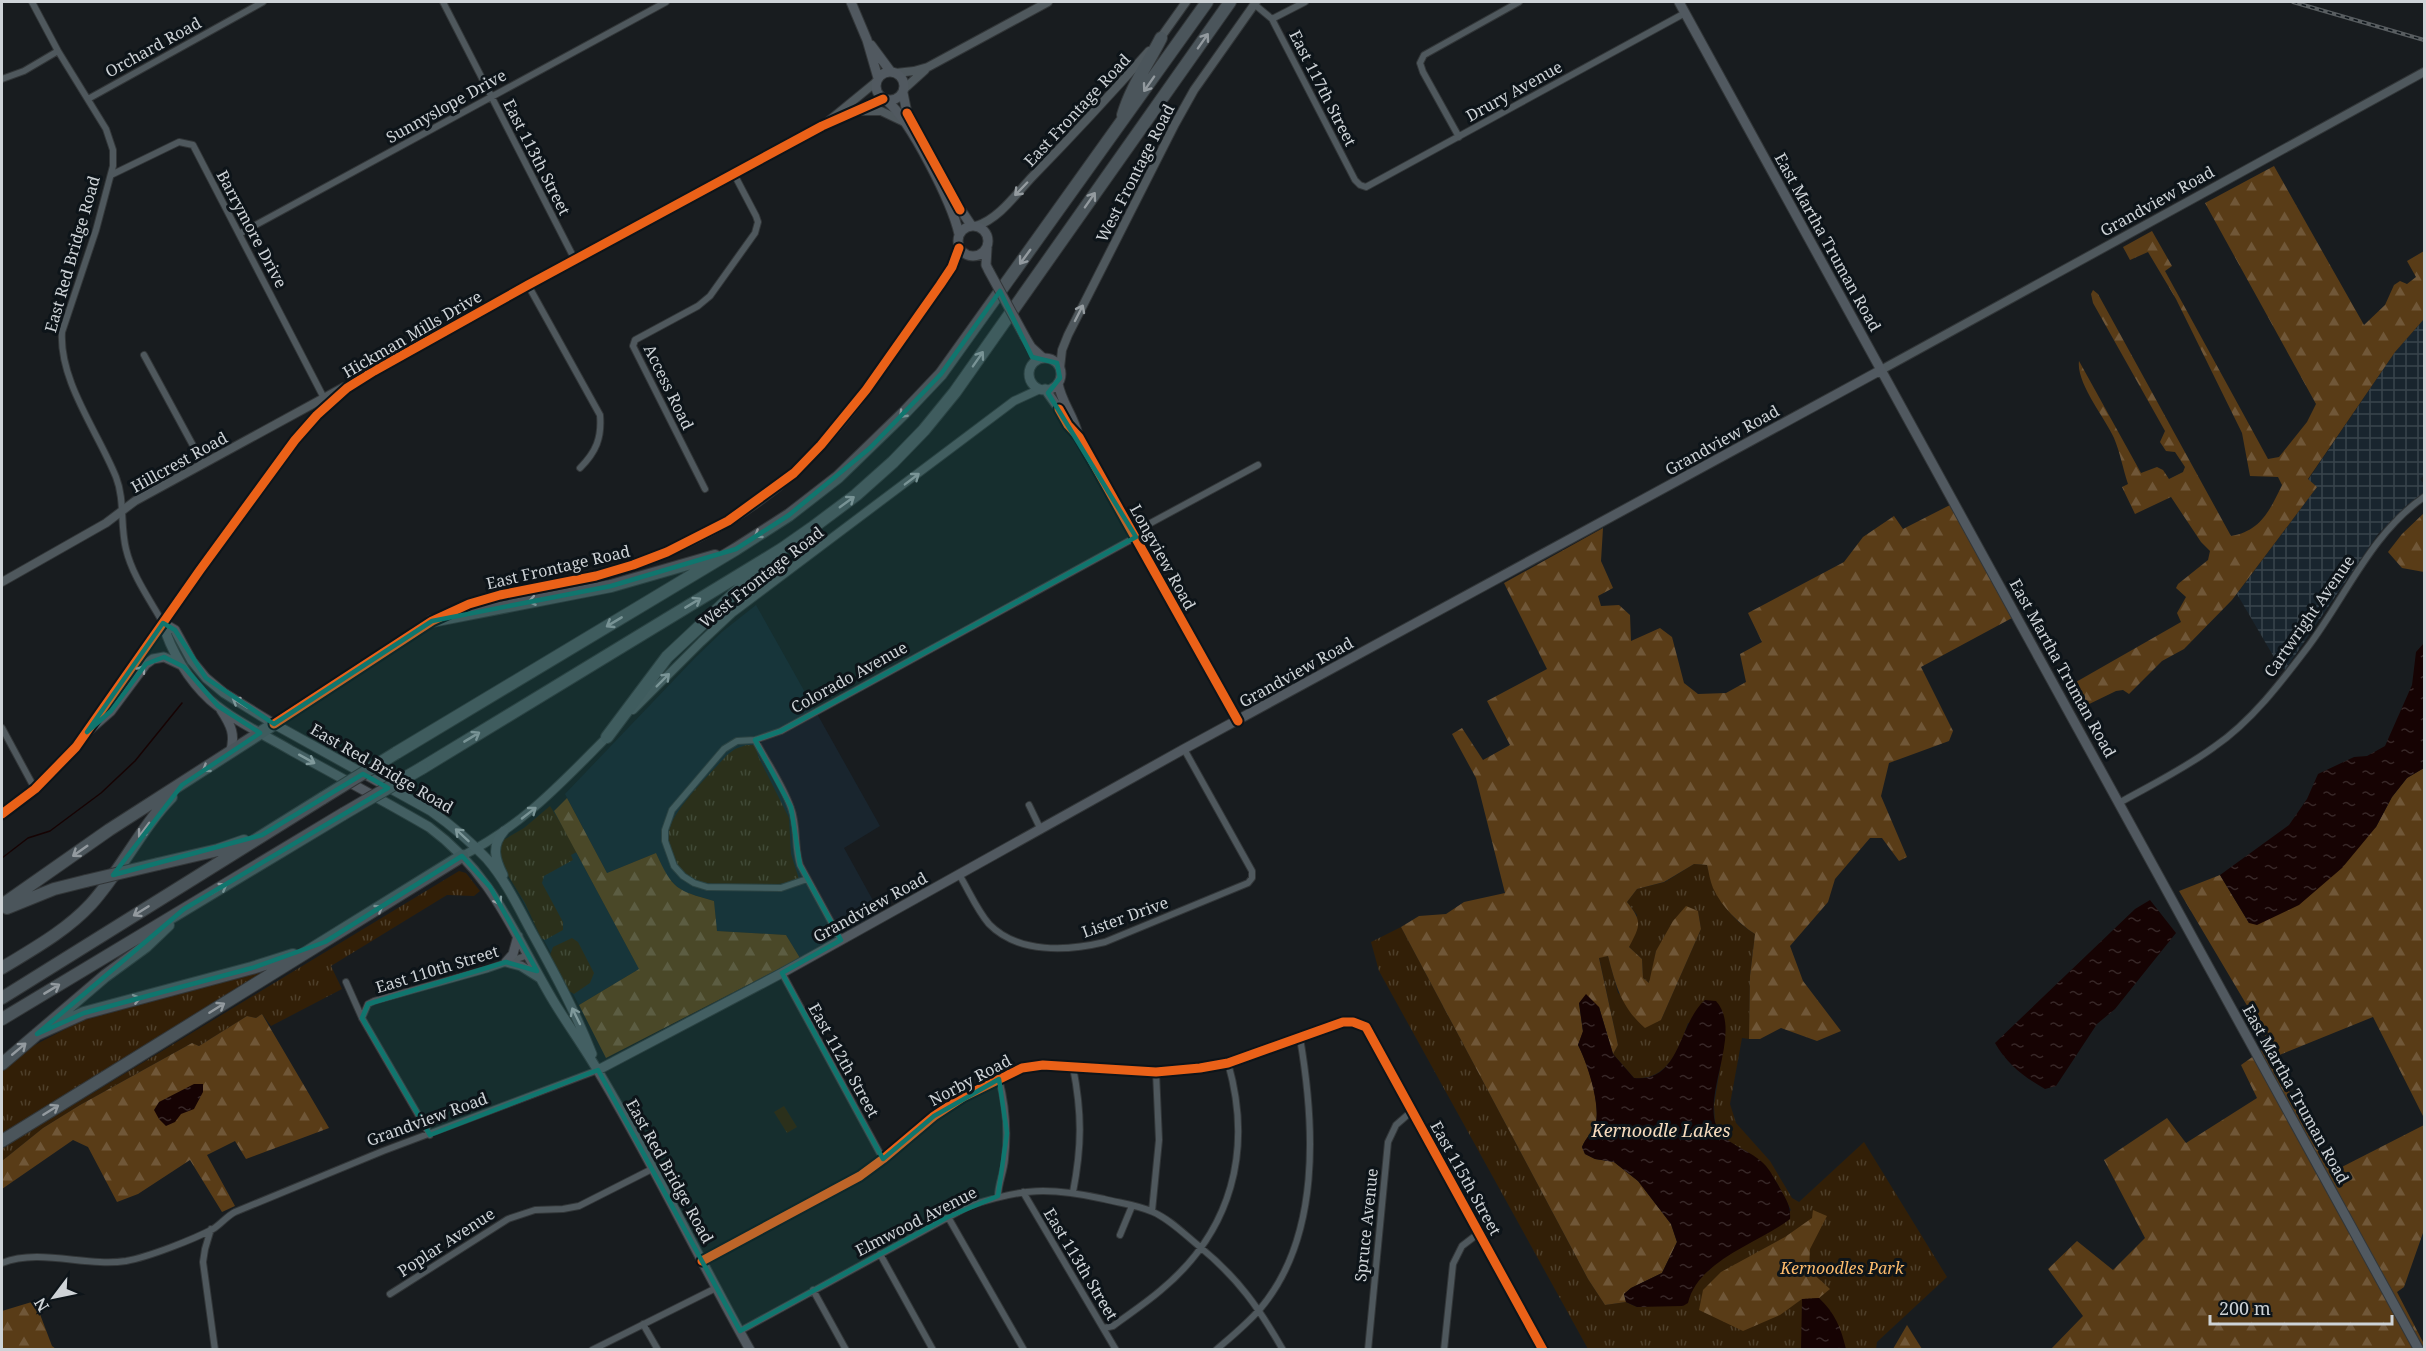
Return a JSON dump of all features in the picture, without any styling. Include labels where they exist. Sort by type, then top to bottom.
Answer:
[{"type":"highway","points":[[2,998],[396,753],[736,549],[789,515],[838,477],[898,420],[934,381],[1207,2]]},
{"type":"highway","points":[[2,1019],[782,549],[856,495],[893,462],[955,392],[1230,2]]},
{"type":"highway","points":[[1121,124],[1128,95],[1147,66],[1161,38]]},
{"type":"highway","points":[[432,621],[611,586],[736,549]]},
{"type":"highway","points":[[607,737],[667,657],[782,549]]},
{"type":"highway","points":[[2,905],[110,830],[274,724]]},
{"type":"highway","points":[[2,968],[53,936],[91,904],[150,821],[182,785]]},
{"type":"highway","points":[[2,910],[54,889],[218,850],[262,835]]},
{"type":"highway","points":[[2,1141],[462,856]]},
{"type":"highway","points":[[2,1064],[105,976],[146,946],[184,909]]},
{"type":"highway","points":[[37,1034],[84,1013],[252,968],[325,942]]},
{"type":"main road","points":[[851,2],[867,40],[877,80],[877,92],[897,109],[949,203],[959,234],[957,238],[959,248],[987,268],[1031,347],[1043,358],[1053,360],[1060,368],[1058,382],[1043,389],[1030,378],[1029,372],[1034,363],[1043,358]]},
{"type":"main road","name":"East Martha Truman Road","points":[[1679,2],[1681,15],[1881,370],[2419,1350]]},
{"type":"main road","points":[[867,40],[903,80],[908,113],[953,199],[974,226],[985,231],[987,268]]},
{"type":"main road","points":[[877,80],[886,72],[894,72]]},
{"type":"main road","points":[[885,100],[896,99],[903,91]]},
{"type":"main road","points":[[959,234],[974,226]]},
{"type":"main road","points":[[972,256],[981,254],[987,246]]},
{"type":"main road","points":[[1031,347],[1034,363]]},
{"type":"main road","name":"Grandview Road","points":[[598,1070],[960,876],[1184,749],[1881,370]]},
{"type":"main road","name":"Longview Road","points":[[1058,382],[1062,400],[1075,422],[1079,437]]},
{"type":"main road","name":"Longview Road","points":[[1043,389],[1057,404],[1068,425],[1079,437],[1238,721]]},
{"type":"main road","name":"East Red Bridge Road","points":[[163,623],[166,636],[184,667],[209,699],[260,733],[429,827],[452,845],[490,887],[540,978],[598,1070],[750,1350]]},
{"type":"main road","name":"East Red Bridge Road","points":[[163,623],[175,630],[192,661],[206,678],[224,693],[274,724],[431,811],[454,828],[488,861],[514,899],[579,1020],[598,1070]]},
{"type":"main road","points":[[87,732],[111,711],[149,661],[164,657],[184,667]]},
{"type":"main road","points":[[218,706],[233,732],[234,742],[230,753]]},
{"type":"main road","points":[[504,831],[497,839],[495,856],[514,899]]},
{"type":"main road","points":[[515,932],[530,947],[542,951]]},
{"type":"main road","points":[[515,932],[513,954],[506,962],[520,966],[540,978]]},
{"type":"main road","points":[[528,955],[550,966]]},
{"type":"street","name":"East Red Bridge Road","points":[[32,2],[58,51],[110,138],[113,150],[111,176],[62,332],[61,347],[78,397],[115,476],[123,510],[126,552],[163,623]]},
{"type":"street","name":"Orchard Road","points":[[88,99],[262,2]]},
{"type":"street","name":"East 113th Street","points":[[443,2],[575,260]]},
{"type":"street","name":"Sunnyslope Drive","points":[[239,234],[666,2]]},
{"type":"street","points":[[894,72],[914,71],[928,67],[1048,2]]},
{"type":"street","name":"East Frontage Road","points":[[974,226],[992,218],[1090,118],[1161,38],[1186,2]]},
{"type":"street","points":[[1272,20],[1305,2]]},
{"type":"street","points":[[1459,137],[1420,63],[1428,51],[1519,2]]},
{"type":"street","name":"East 117th Street","points":[[1255,3],[1272,20],[1355,180],[1363,186]]},
{"type":"street","name":"West Frontage Road","points":[[1060,368],[1062,350],[1068,335],[1175,124],[1194,90],[1255,3]]},
{"type":"street","name":"Drury Avenue","points":[[1363,186],[1366,187],[1459,137],[1681,15]]},
{"type":"street","points":[[2,79],[24,71],[58,51]]},
{"type":"street","points":[[903,91],[928,67]]},
{"type":"street","name":"Grandview Road","points":[[1881,370],[2424,72]]},
{"type":"street","name":"Hickman Mills Drive","points":[[822,126],[877,80]]},
{"type":"street","name":"Hickman Mills Drive","points":[[374,371],[822,126],[885,100]]},
{"type":"street","points":[[855,111],[881,111],[897,117],[907,125]]},
{"type":"street","name":"Barrymore Drive","points":[[111,176],[179,142],[193,145],[326,401]]},
{"type":"street","name":"Access Road","points":[[705,489],[633,346],[635,340],[698,306],[710,296],[755,233],[758,222],[756,216],[734,174]]},
{"type":"street","name":"East Frontage Road","points":[[274,724],[432,621],[469,604],[500,595],[596,576],[633,565],[697,538],[728,521],[763,497],[794,473],[842,419],[940,285],[952,267],[959,248]]},
{"type":"street","points":[[528,285],[600,415],[601,431],[598,444],[590,458],[579,468]]},
{"type":"street","points":[[144,355],[203,464]]},
{"type":"street","name":"Hillcrest Road","points":[[2,582],[106,523],[135,501],[326,401],[374,371]]},
{"type":"street","name":"West Frontage Road","points":[[462,856],[504,831],[545,800],[701,642],[732,614],[1014,402],[1043,389]]},
{"type":"street","points":[[2,814],[55,771],[87,732],[295,440],[326,401]]},
{"type":"street","points":[[1135,535],[1258,465]]},
{"type":"street","name":"Cartwright Avenue","points":[[2119,803],[2175,773],[2215,747],[2258,708],[2310,643],[2376,543],[2391,526],[2424,497]]},
{"type":"street","name":"Colorado Avenue","points":[[807,879],[782,888],[701,885],[683,876],[674,866],[665,841],[667,819],[672,810],[724,749],[737,741],[755,740],[781,731],[1135,535]]},
{"type":"street","points":[[2,728],[35,789]]},
{"type":"street","points":[[755,740],[791,807],[795,822],[796,852],[807,879],[841,940]]},
{"type":"street","name":"Lister Drive","points":[[960,876],[982,915],[999,932],[1021,942],[1060,949],[1082,948],[1105,942],[1248,883],[1252,878],[1252,871],[1184,749]]},
{"type":"street","points":[[1029,805],[1041,830]]},
{"type":"street","name":"East 110th Street","points":[[362,1018],[368,1005],[374,1001],[528,955]]},
{"type":"street","name":"East 112th Street","points":[[782,973],[884,1160]]},
{"type":"street","name":"East 110th Street","points":[[346,982],[362,1018],[430,1135]]},
{"type":"street","name":"Norby Road","points":[[702,1261],[860,1176],[884,1160],[934,1116],[963,1097],[1022,1068],[1042,1065],[1156,1072],[1228,1063],[1343,1022],[1359,1024]]},
{"type":"street","name":"East 115th Street","points":[[1359,1024],[1366,1027],[1540,1348]]},
{"type":"street","points":[[1216,1350],[1259,1310],[1287,1266],[1299,1228],[1307,1189],[1311,1117],[1300,1038]]},
{"type":"street","points":[[1104,1328],[1113,1326],[1162,1289],[1201,1248],[1222,1213],[1230,1193],[1239,1149],[1238,1107],[1228,1063]]},
{"type":"street","name":"East 113th Street","points":[[1073,1066],[1080,1102],[1081,1134],[1073,1192]]},
{"type":"street","name":"Grandview Road","points":[[2,1263],[31,1258],[126,1261],[152,1254],[212,1229],[235,1212],[383,1151],[598,1070]]},
{"type":"street","points":[[1152,1211],[1159,1140],[1156,1072]]},
{"type":"street","points":[[998,1196],[1005,1161],[1007,1133],[1004,1100],[999,1079]]},
{"type":"street","name":"Spruce Avenue","points":[[1368,1350],[1388,1142],[1396,1125],[1412,1111]]},
{"type":"street","name":"Poplar Avenue","points":[[390,1294],[508,1219],[535,1210],[579,1206],[652,1168]]},
{"type":"street","name":"Elmwood Avenue","points":[[740,1331],[969,1206],[998,1196],[1055,1190],[1073,1192],[1152,1211],[1173,1224],[1230,1273],[1259,1310],[1283,1350]]},
{"type":"street","name":"East 113th Street","points":[[1023,1192],[1116,1350]]},
{"type":"street","points":[[1120,1235],[1132,1206]]},
{"type":"street","points":[[948,1216],[1024,1350]]},
{"type":"street","points":[[212,1229],[203,1262],[215,1350]]},
{"type":"street","points":[[1444,1350],[1453,1264],[1462,1246],[1479,1233]]},
{"type":"street","points":[[880,1254],[933,1350]]},
{"type":"street","points":[[592,1350],[716,1288]]},
{"type":"street","points":[[813,1290],[846,1350]]},
{"type":"street","points":[[643,1324],[658,1350]]},
{"type":"highlighted area","points":[[1000,291],[1032,357],[1057,363],[1060,378],[1048,393],[1136,537],[781,731],[755,740],[791,807],[800,865],[841,940],[782,973],[883,1159],[934,1116],[999,1079],[1007,1133],[998,1196],[948,1217],[740,1331],[598,1070],[430,1135],[362,1018],[368,1004],[506,962],[537,971],[490,887],[462,856],[325,942],[252,968],[84,1013],[37,1034],[184,909],[388,788],[363,774],[262,835],[113,875],[182,785],[260,733],[218,706],[184,667],[164,657],[146,664],[111,711],[87,732],[163,623],[175,630],[206,678],[274,724],[432,621],[611,586],[736,549],[789,515],[870,448],[941,374]]},
{"type":"shaded area","points":[[2424,319],[2424,475],[2420,479],[2424,484],[2424,492],[2378,534],[2285,670],[2278,664],[2237,594],[2317,487],[2308,480],[2395,352]]},
{"type":"shaded area","points":[[756,605],[880,826],[844,848],[881,915],[800,958],[786,935],[717,931],[714,901],[681,891],[666,875],[656,853],[607,873],[565,794],[695,658],[722,632]]},
{"type":"shaded area","points":[[554,811],[639,969],[579,1005],[498,855]]},
{"type":"green space","points":[[2274,166],[2364,325],[2385,305],[2394,285],[2400,281],[2407,284],[2416,277],[2407,261],[2424,251],[2424,319],[2395,352],[2308,479],[2317,487],[2232,600],[2184,649],[2162,661],[2129,694],[2123,690],[2116,691],[2081,708],[2069,686],[2181,622],[2177,613],[2186,597],[2176,588],[2208,560],[2210,551],[2201,542],[2171,497],[2135,514],[2122,487],[2128,484],[2116,443],[2086,390],[2079,370],[2079,361],[2141,473],[2157,467],[2163,470],[2169,479],[2183,472],[2185,467],[2175,452],[2166,451],[2160,442],[2165,431],[2093,303],[2091,294],[2093,290],[2098,294],[2231,536],[2250,529],[2263,518],[2282,485],[2278,477],[2250,476],[2242,433],[2176,299],[2148,252],[2130,260],[2123,247],[2152,231],[2172,266],[2165,271],[2268,459],[2279,457],[2307,422],[2316,404],[2205,203]]},
{"type":"green space","points":[[1950,505],[2012,618],[1921,667],[1953,731],[1949,741],[1889,763],[1881,796],[1907,857],[1899,861],[1882,838],[1870,838],[1835,879],[1828,902],[1790,946],[1803,981],[1841,1031],[1817,1041],[1781,1028],[1760,1039],[1749,1039],[1750,976],[1755,934],[1737,920],[1721,902],[1712,885],[1707,865],[1694,864],[1664,882],[1637,889],[1627,902],[1638,919],[1636,934],[1629,947],[1642,959],[1643,978],[1649,983],[1656,951],[1673,921],[1686,906],[1698,911],[1701,929],[1661,1020],[1645,1028],[1630,1012],[1617,986],[1608,956],[1599,958],[1618,1045],[1613,1054],[1599,1007],[1579,1003],[1583,1032],[1578,1045],[1592,1083],[1597,1113],[1595,1125],[1582,1147],[1585,1154],[1595,1159],[1614,1162],[1638,1181],[1671,1224],[1677,1242],[1662,1273],[1631,1288],[1624,1294],[1626,1302],[1605,1305],[1588,1279],[1401,927],[1419,916],[1446,914],[1464,902],[1505,893],[1476,778],[1452,734],[1462,728],[1483,760],[1510,745],[1487,701],[1547,669],[1504,583],[1603,528],[1601,561],[1613,588],[1598,596],[1601,606],[1619,605],[1630,615],[1631,641],[1660,628],[1672,637],[1684,683],[1698,694],[1726,693],[1746,682],[1740,654],[1762,642],[1748,613],[1844,562],[1863,537],[1894,516],[1903,529]]},
{"type":"green space","points":[[2424,513],[2424,572],[2402,568],[2388,552],[2402,534]]},
{"type":"green space","points":[[746,745],[755,745],[758,756],[789,818],[791,854],[799,879],[765,885],[705,883],[688,876],[675,861],[670,846],[669,831],[678,812],[727,755]]},
{"type":"green space","points":[[2424,768],[2424,1118],[2373,1017],[2277,1056],[2179,891],[2220,875],[2249,923],[2376,827],[2392,797],[2407,778]]},
{"type":"green space","points":[[567,798],[607,873],[656,853],[667,875],[677,887],[714,901],[717,931],[786,935],[800,958],[606,1058],[579,1005],[639,969],[554,811]]},
{"type":"green space","points":[[550,806],[563,827],[566,828],[577,852],[571,855],[573,860],[544,876],[542,883],[563,922],[563,930],[545,940],[541,938],[525,903],[499,861],[500,842],[524,828]]},
{"type":"green space","name":"Kernoodles Park","points":[[1694,864],[1707,865],[1724,905],[1737,920],[1755,934],[1750,976],[1749,1039],[1742,1038],[1730,1104],[1736,1123],[1770,1161],[1792,1198],[1799,1202],[1864,1142],[1947,1277],[1877,1342],[1876,1349],[1588,1349],[1379,971],[1371,942],[1401,927],[1588,1279],[1605,1305],[1626,1302],[1637,1307],[1708,1271],[1721,1258],[1782,1219],[1791,1210],[1777,1183],[1749,1153],[1726,1140],[1715,1123],[1714,1105],[1725,1024],[1688,1023],[1670,1062],[1663,1069],[1645,1078],[1634,1078],[1613,1054],[1618,1045],[1599,957],[1608,956],[1618,993],[1661,1020],[1701,929],[1698,912],[1656,951],[1650,984],[1643,978],[1642,959],[1629,947],[1637,915],[1627,902],[1637,889],[1665,882]]},
{"type":"green space","points":[[459,871],[466,873],[480,891],[474,896],[447,895],[331,966],[342,989],[271,1026],[262,1014],[256,1018],[247,1016],[199,1046],[192,1043],[80,1105],[43,1128],[2,1161],[2,1148]]},
{"type":"green space","points":[[572,938],[578,942],[594,973],[590,983],[574,994],[569,991],[550,955],[553,947]]},
{"type":"green space","points":[[272,968],[2,1135],[2,1072],[31,1047],[81,1021]]},
{"type":"green space","points":[[262,1014],[329,1128],[246,1159],[235,1141],[207,1155],[235,1206],[222,1212],[190,1160],[138,1194],[117,1202],[88,1147],[73,1140],[2,1189],[2,1161],[43,1128],[192,1043],[199,1046],[247,1016],[256,1018]]},
{"type":"green space","points":[[2265,1048],[2334,1171],[2424,1125],[2424,1230],[2404,1287],[2397,1292],[2424,1344],[2424,1349],[2051,1349],[2083,1316],[2048,1269],[2077,1241],[2113,1270],[2145,1238],[2104,1160],[2167,1118],[2186,1143],[2257,1098],[2241,1065]]},
{"type":"green space","points":[[784,1106],[797,1127],[787,1133],[774,1112]]},
{"type":"green space","points":[[1813,1210],[1827,1216],[1810,1249],[1809,1270],[1830,1289],[1819,1298],[1802,1299],[1780,1315],[1743,1331],[1699,1310],[1703,1290],[1721,1272],[1785,1237],[1812,1218]]},
{"type":"green space","points":[[35,1301],[52,1346],[56,1349],[2,1349],[2,1311]]},
{"type":"green space","points":[[1907,1325],[1922,1349],[1893,1349]]},
{"type":"water","points":[[2424,643],[2424,768],[2407,778],[2392,797],[2376,827],[2342,868],[2299,905],[2257,925],[2249,923],[2220,875],[2289,825],[2307,799],[2318,774],[2354,757],[2367,756],[2385,746],[2412,685],[2416,652]]},
{"type":"water","points":[[2150,900],[2176,933],[2115,1009],[2097,1024],[2056,1086],[2045,1089],[2030,1080],[2005,1057],[1995,1043],[2135,909]]},
{"type":"water","name":"Kernoodle Lakes","points":[[1586,994],[1599,1007],[1613,1054],[1634,1078],[1649,1077],[1661,1071],[1677,1050],[1696,1010],[1705,1000],[1716,1001],[1723,1013],[1726,1027],[1715,1092],[1715,1122],[1724,1137],[1766,1166],[1789,1207],[1790,1219],[1716,1264],[1704,1275],[1694,1288],[1688,1303],[1683,1306],[1637,1307],[1626,1302],[1624,1294],[1631,1288],[1662,1273],[1677,1242],[1671,1224],[1638,1181],[1614,1162],[1595,1159],[1585,1154],[1582,1147],[1595,1126],[1597,1114],[1592,1083],[1578,1045],[1583,1031],[1579,1003]]},
{"type":"water","points":[[194,1084],[203,1084],[203,1092],[194,1109],[181,1114],[175,1122],[166,1126],[154,1110],[159,1102]]},
{"type":"water","points":[[1819,1298],[1837,1321],[1846,1349],[1801,1349],[1802,1299]]},
{"type":"waterway","points":[[2,858],[28,838],[50,831],[101,793],[135,761],[182,703]]},
{"type":"railway","points":[[2293,2],[2424,40]]},
{"type":"cycle path","points":[[2,814],[35,789],[76,747],[200,570],[295,440],[317,415],[347,388],[528,285],[822,126],[883,99]]},
{"type":"cycle path","points":[[907,113],[960,210]]},
{"type":"cycle path","points":[[274,724],[432,621],[469,604],[500,595],[596,576],[633,565],[667,552],[728,521],[794,473],[821,445],[866,390],[940,285],[952,267],[959,248]]},
{"type":"cycle path","points":[[1059,409],[1068,425],[1079,437],[1238,721]]},
{"type":"cycle path","points":[[702,1261],[860,1176],[934,1116],[963,1097],[1022,1068],[1043,1065],[1156,1072],[1200,1068],[1228,1063],[1343,1022],[1353,1022],[1366,1027],[1543,1350]]}]
